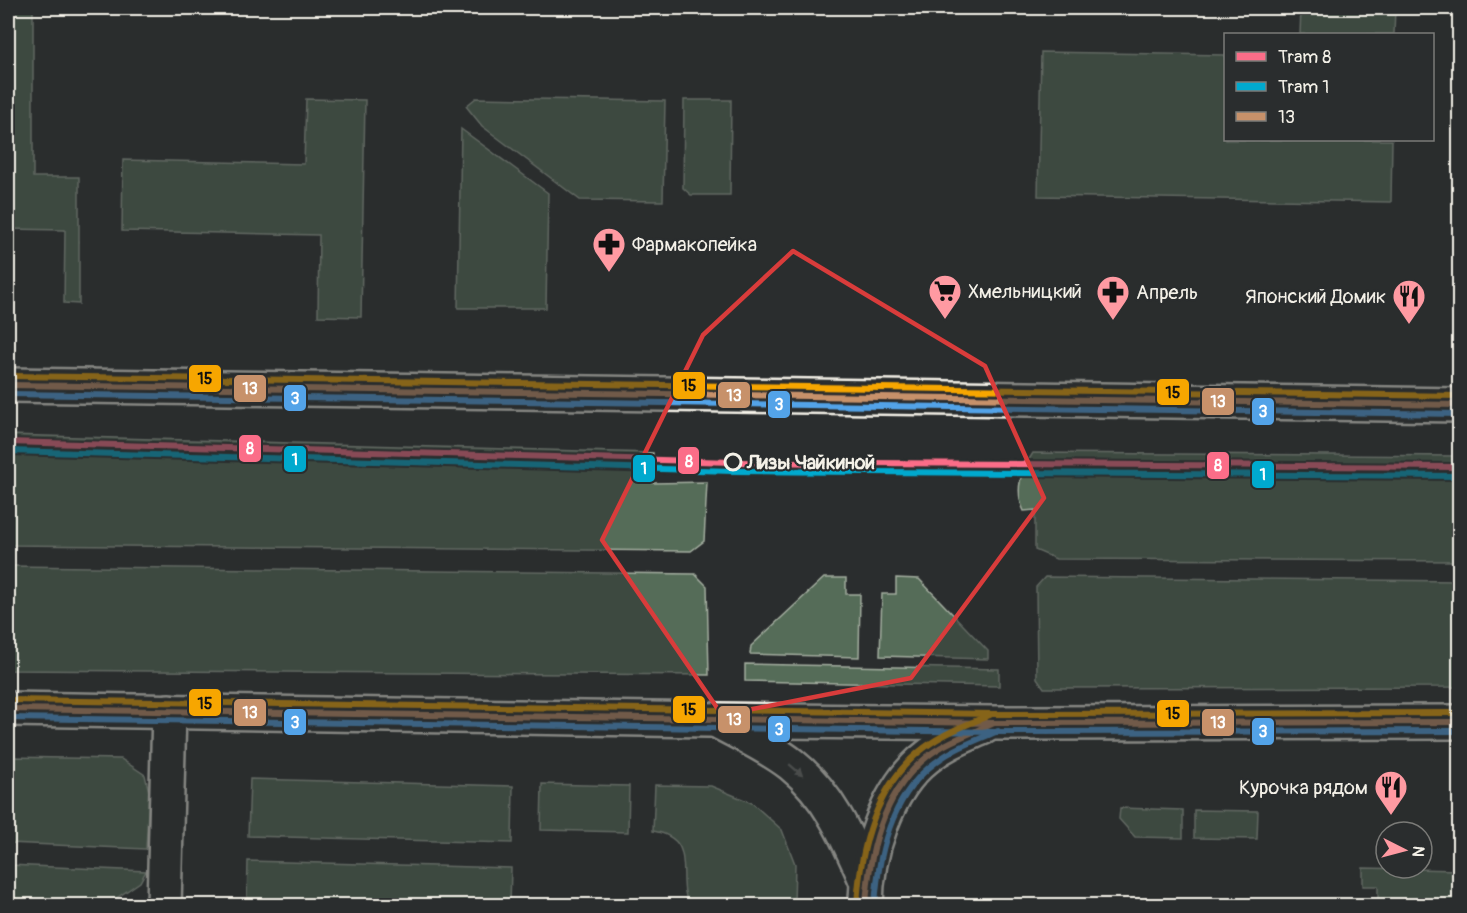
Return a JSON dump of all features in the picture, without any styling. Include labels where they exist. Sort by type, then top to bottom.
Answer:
[{"type":"main road","points":[[8,385],[1460,405]]},
{"type":"main road","points":[[8,709],[994,723],[1460,722]]},
{"type":"main road","points":[[164,906],[169,711]]},
{"type":"main road","points":[[714,719],[772,752],[806,778],[842,828],[866,893]]},
{"type":"main road","points":[[866,893],[880,827],[888,806],[912,773],[926,757],[947,743],[994,723]]},
{"type":"highlighted area","points":[[793,251],[985,366],[1044,498],[911,678],[722,715],[602,540],[703,335]]},
{"type":"green space","points":[[8,8],[33,8],[33,177],[79,177],[79,304],[64,303],[65,230],[8,229]]},
{"type":"green space","points":[[1301,8],[1395,8],[1394,33],[1300,33]]},
{"type":"green space","points":[[1041,52],[1224,55],[1224,141],[1392,141],[1391,202],[1038,196]]},
{"type":"green space","points":[[476,98],[665,101],[663,201],[580,200],[482,126],[466,106]]},
{"type":"green space","points":[[306,99],[365,100],[361,317],[318,316],[319,235],[122,231],[123,160],[304,164]]},
{"type":"green space","points":[[684,100],[731,100],[730,195],[691,195],[683,188]]},
{"type":"green space","points":[[461,129],[548,193],[546,308],[458,308]]},
{"type":"green space","points":[[8,435],[653,453],[653,483],[707,482],[704,541],[691,551],[8,545]]},
{"type":"green space","points":[[1033,453],[1459,456],[1459,561],[1056,559],[1035,550],[1035,510],[1024,511],[1021,503],[1020,481]]},
{"type":"green space","points":[[8,566],[695,574],[707,586],[709,675],[8,670]]},
{"type":"green space","points":[[1045,577],[1459,581],[1459,687],[1044,688],[1037,678],[1036,587]]},
{"type":"green space","points":[[824,578],[846,578],[846,594],[860,594],[859,657],[750,654],[751,646]]},
{"type":"green space","points":[[896,578],[919,579],[988,651],[988,659],[880,656],[882,594],[896,594]]},
{"type":"green space","points":[[745,664],[999,669],[999,686],[745,681]]},
{"type":"green space","points":[[8,757],[121,759],[145,775],[149,792],[146,849],[8,843]]},
{"type":"green space","points":[[250,779],[513,786],[512,843],[248,836]]},
{"type":"green space","points":[[542,784],[629,786],[628,832],[541,830]]},
{"type":"green space","points":[[655,785],[711,786],[752,803],[782,830],[795,864],[794,905],[689,905],[685,894],[681,851],[676,842],[667,835],[653,831]]},
{"type":"green space","points":[[1120,808],[1183,810],[1183,838],[1135,837],[1119,819]]},
{"type":"green space","points":[[1194,810],[1258,811],[1257,839],[1194,838]]},
{"type":"green space","points":[[248,861],[511,868],[510,905],[247,902]]},
{"type":"green space","points":[[8,865],[146,871],[140,882],[115,899],[100,905],[8,905]]},
{"type":"green space","points":[[1363,868],[1374,868],[1374,880],[1434,880],[1434,869],[1459,870],[1459,905],[1378,905],[1378,886],[1363,886]]},
{"type":"tram line","name":"8","points":[[8,442],[733,462],[1460,467]]},
{"type":"tram line","name":"1","points":[[8,451],[733,471],[1460,476]]},
{"type":"transit line","name":"15","points":[[8,376],[1460,396]]},
{"type":"transit line","name":"13","points":[[8,385],[1460,405]]},
{"type":"transit line","name":"3","points":[[8,394],[1460,414]]},
{"type":"transit line","name":"15","points":[[8,700],[994,714],[1460,713]]},
{"type":"transit line","name":"13","points":[[8,709],[994,723],[1460,722]]},
{"type":"transit line","name":"15","points":[[857,906],[867,840],[882,799],[894,780],[907,763],[924,748],[956,729],[990,715]]},
{"type":"transit line","name":"3","points":[[8,718],[994,732],[1460,731]]},
{"type":"transit line","name":"13","points":[[866,906],[875,844],[890,804],[900,786],[913,770],[935,751],[994,723]]},
{"type":"transit line","name":"3","points":[[875,906],[884,846],[890,826],[908,791],[921,775],[943,757],[998,731]]},
{"type":"place","name":"Фармакопейка","points":[[609,273]]},
{"type":"place","name":"Хмельницкий","points":[[945,320]]},
{"type":"place","name":"Апрель","points":[[1113,321]]},
{"type":"place","name":"Японский Домик","points":[[1409,325]]},
{"type":"place","name":"Лизы Чайкиной","points":[[733,462]]},
{"type":"place","name":"Курочка рядом","points":[[1391,816]]}]
